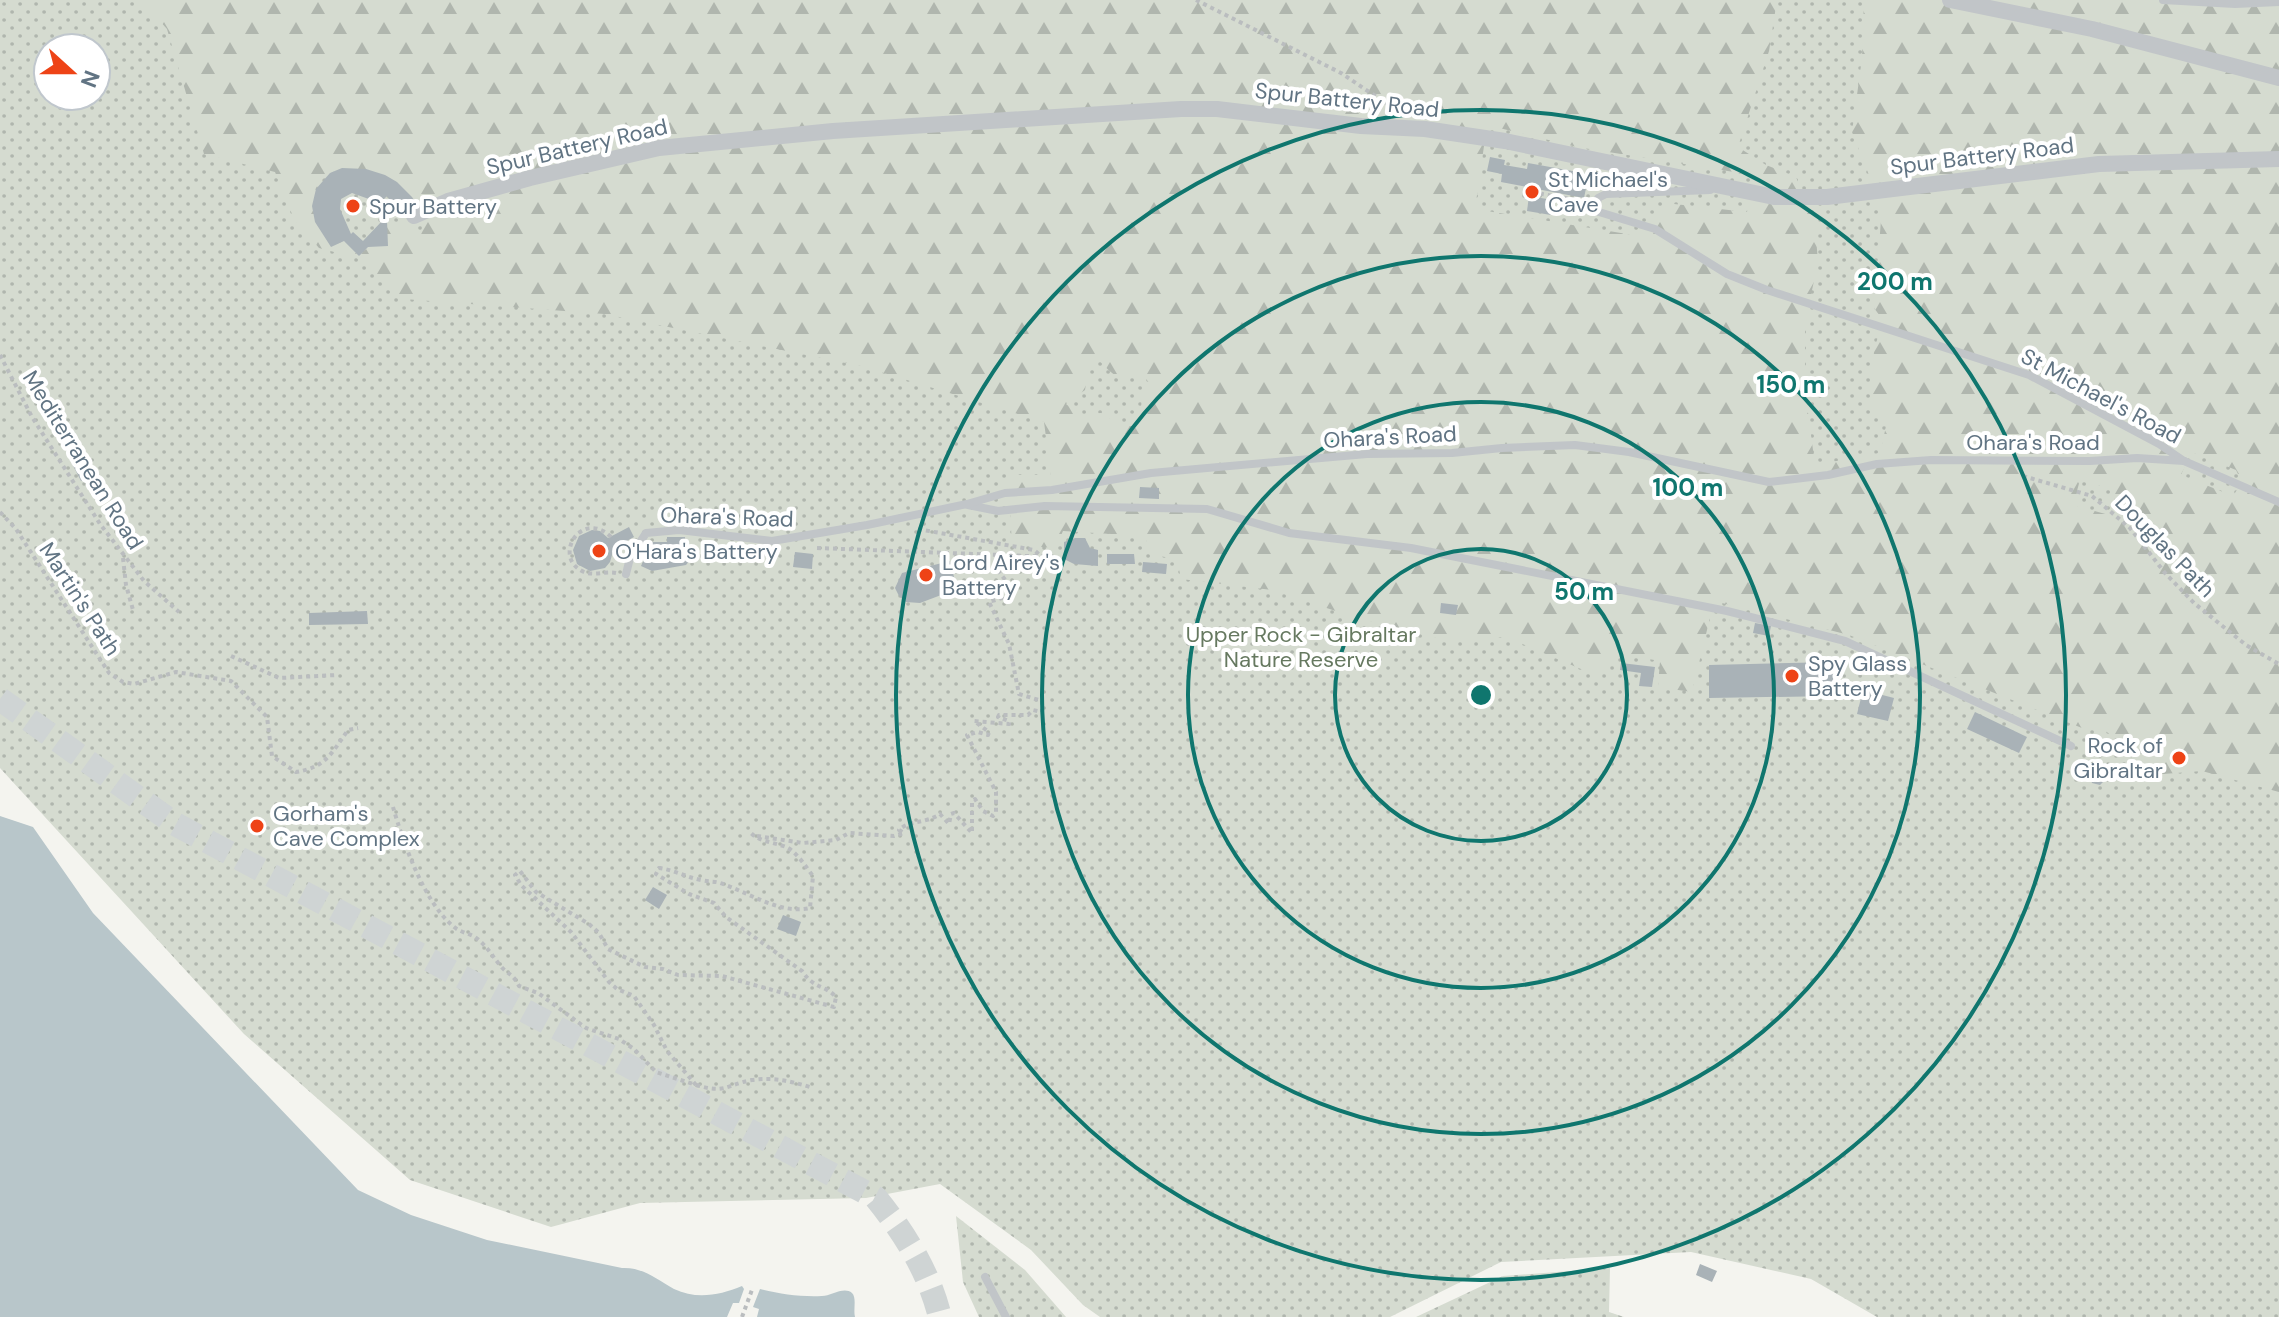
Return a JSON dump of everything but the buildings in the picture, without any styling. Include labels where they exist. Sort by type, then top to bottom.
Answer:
[{"type":"street","points":[[1950,0],[1996,5],[2279,78]]},
{"type":"street","name":"Spur Battery Road","points":[[414,216],[448,201],[530,178],[659,148],[833,131],[1181,109],[1217,109],[1361,126],[1425,129],[1505,141],[1774,197],[1827,197],[2099,164],[2279,159]]},
{"type":"lane","points":[[2163,0],[2235,4],[2279,2]]},
{"type":"lane","points":[[1596,204],[1602,195],[1613,193],[1733,189]]},
{"type":"lane","name":"St Michael's Road","points":[[1596,204],[1599,212],[1655,229],[1727,274],[1757,286],[1798,302],[2029,375],[2159,444],[2184,461],[2279,502]]},
{"type":"lane","name":"Ohara's Road","points":[[626,574],[630,558],[646,533],[679,530],[772,541],[867,525],[1005,493],[1052,490],[1151,473],[1367,454],[1452,453],[1575,445],[1629,452],[1769,482],[1828,475],[1877,464],[1931,460],[2090,461],[2137,458],[2184,461]]},
{"type":"lane","points":[[967,504],[998,511],[1045,506],[1207,509],[1289,533],[1411,548],[1727,611],[1845,641],[2071,746]]},
{"type":"lane","points":[[985,1277],[1006,1317]]},
{"type":"path","points":[[1196,0],[1341,73],[1399,112]]},
{"type":"path","points":[[1532,192],[1596,204]]},
{"type":"path","name":"Mediterranean Road","points":[[0,355],[32,417],[123,556],[144,581],[179,612]]},
{"type":"path","name":"Douglas Path","points":[[2016,473],[2092,496],[2130,528],[2165,573],[2194,603],[2246,645],[2279,664]]},
{"type":"path","name":"Martin's Path","points":[[0,512],[16,529],[109,673],[123,682],[134,684],[176,672],[231,681],[267,717],[272,756],[296,772],[316,769],[337,748],[348,730],[358,728]]},
{"type":"path","points":[[611,537],[598,528],[579,532],[570,547],[570,557],[578,568],[588,573],[626,574]]},
{"type":"path","points":[[915,529],[1034,550],[1041,556]]},
{"type":"path","points":[[696,1085],[667,1051],[634,996],[609,982],[571,932],[521,885],[515,875],[520,871],[536,892],[589,924],[613,952],[645,967],[678,975],[722,976],[834,1007],[836,997],[831,992],[810,983],[802,971],[726,917],[714,903],[689,894],[662,878],[656,874],[657,869],[718,882],[764,903],[802,911],[810,908],[813,876],[789,848],[761,840],[750,832],[762,837],[803,843],[836,840],[849,833],[894,836],[904,833],[899,830],[907,823],[922,823],[940,814],[949,824],[954,813],[972,833],[972,802],[975,799],[983,811],[993,816],[996,812],[996,792],[967,735],[978,732],[988,735],[989,732],[974,721],[1009,724],[999,715],[1028,715],[1033,710],[1042,712],[1042,701],[1019,694],[1009,644],[989,602],[1002,598],[991,588],[1014,592],[996,568],[1008,572],[1013,562],[1053,565],[1054,557],[804,548]]},
{"type":"path","points":[[123,556],[133,610]]},
{"type":"path","points":[[231,656],[279,678],[337,675]]},
{"type":"path","points":[[393,807],[412,864],[442,915],[456,929],[486,946],[502,968],[514,975],[519,986],[538,993],[586,1028],[619,1039],[634,1049],[656,1072],[715,1091],[751,1080],[779,1078],[810,1087]]},
{"type":"path","points":[[742,1317],[753,1287]]},
{"type":"green space","name":"Upper Rock - Gibraltar Nature Reserve","points":[[0,0],[2279,0],[2279,1317],[1877,1317],[1811,1279],[1691,1252],[1501,1262],[1390,1317],[1100,1317],[1083,1305],[1031,1250],[940,1184],[866,1198],[640,1203],[551,1227],[410,1180],[244,1034],[0,768]]},
{"type":"green space","points":[[141,0],[1777,0],[1769,51],[1738,147],[1766,165],[1796,177],[1815,225],[1818,262],[1805,323],[1805,390],[1815,465],[1880,453],[1887,422],[1871,403],[1874,350],[1883,320],[1874,308],[1882,208],[1852,132],[1862,58],[1864,0],[2279,0],[2279,792],[2202,771],[2150,775],[2131,757],[2127,745],[2102,729],[2082,728],[1849,635],[1714,601],[1692,692],[1658,687],[1660,661],[1620,654],[1595,675],[1506,637],[1444,640],[1360,619],[1272,590],[1181,579],[1177,559],[1153,555],[1144,536],[1063,531],[1055,548],[1012,545],[1008,475],[1051,475],[1044,422],[861,366],[604,314],[404,299],[357,258],[319,248],[294,219],[275,172],[204,154],[167,29]],"holes":[[[1487,125],[1577,147],[1753,175],[1747,212],[1665,203],[1639,236],[1475,209]],[[342,168],[356,168],[385,176],[398,184],[418,205],[422,219],[421,235],[414,233],[416,224],[387,221],[387,246],[368,247],[359,256],[344,241],[331,246],[318,224],[313,202],[314,192],[328,175]],[[1098,359],[1113,374],[1122,378],[1143,375],[1150,384],[1142,394],[1140,426],[1122,426],[1101,413],[1080,415],[1066,404],[1085,390],[1090,360]],[[2191,452],[2236,470],[2242,482],[2233,496],[2181,475]],[[2080,480],[2114,490],[2116,505],[2109,515],[2073,505]]]},
{"type":"green space","points":[[956,1216],[1025,1270],[1066,1317],[979,1317],[963,1282]]},
{"type":"green space","points":[[1610,1268],[1609,1312],[1624,1317],[1416,1317],[1503,1276]]},
{"type":"shaded area","points":[[0,816],[33,827],[93,913],[358,1190],[411,1215],[487,1240],[636,1269],[674,1289],[691,1294],[708,1295],[742,1286],[744,1289],[739,1303],[733,1303],[727,1317],[0,1317]]},
{"type":"shaded area","points":[[760,1289],[806,1296],[849,1291],[854,1298],[855,1317],[757,1317],[759,1309],[753,1307]]},
{"type":"tunnel","points":[[0,699],[175,824],[876,1198],[915,1254],[940,1317]]},
{"type":"place","name":"St Michael's Cave","points":[[1532,192]]},
{"type":"place","name":"Spur Battery","points":[[353,206]]},
{"type":"place","name":"O'Hara's Battery","points":[[599,551]]},
{"type":"place","name":"Lord Airey's Battery","points":[[926,575]]},
{"type":"place","name":"Spy Glass Battery","points":[[1792,676]]},
{"type":"place","name":"Rock of Gibraltar","points":[[2179,758]]},
{"type":"place","name":"Gorham's Cave Complex","points":[[257,826]]}]
